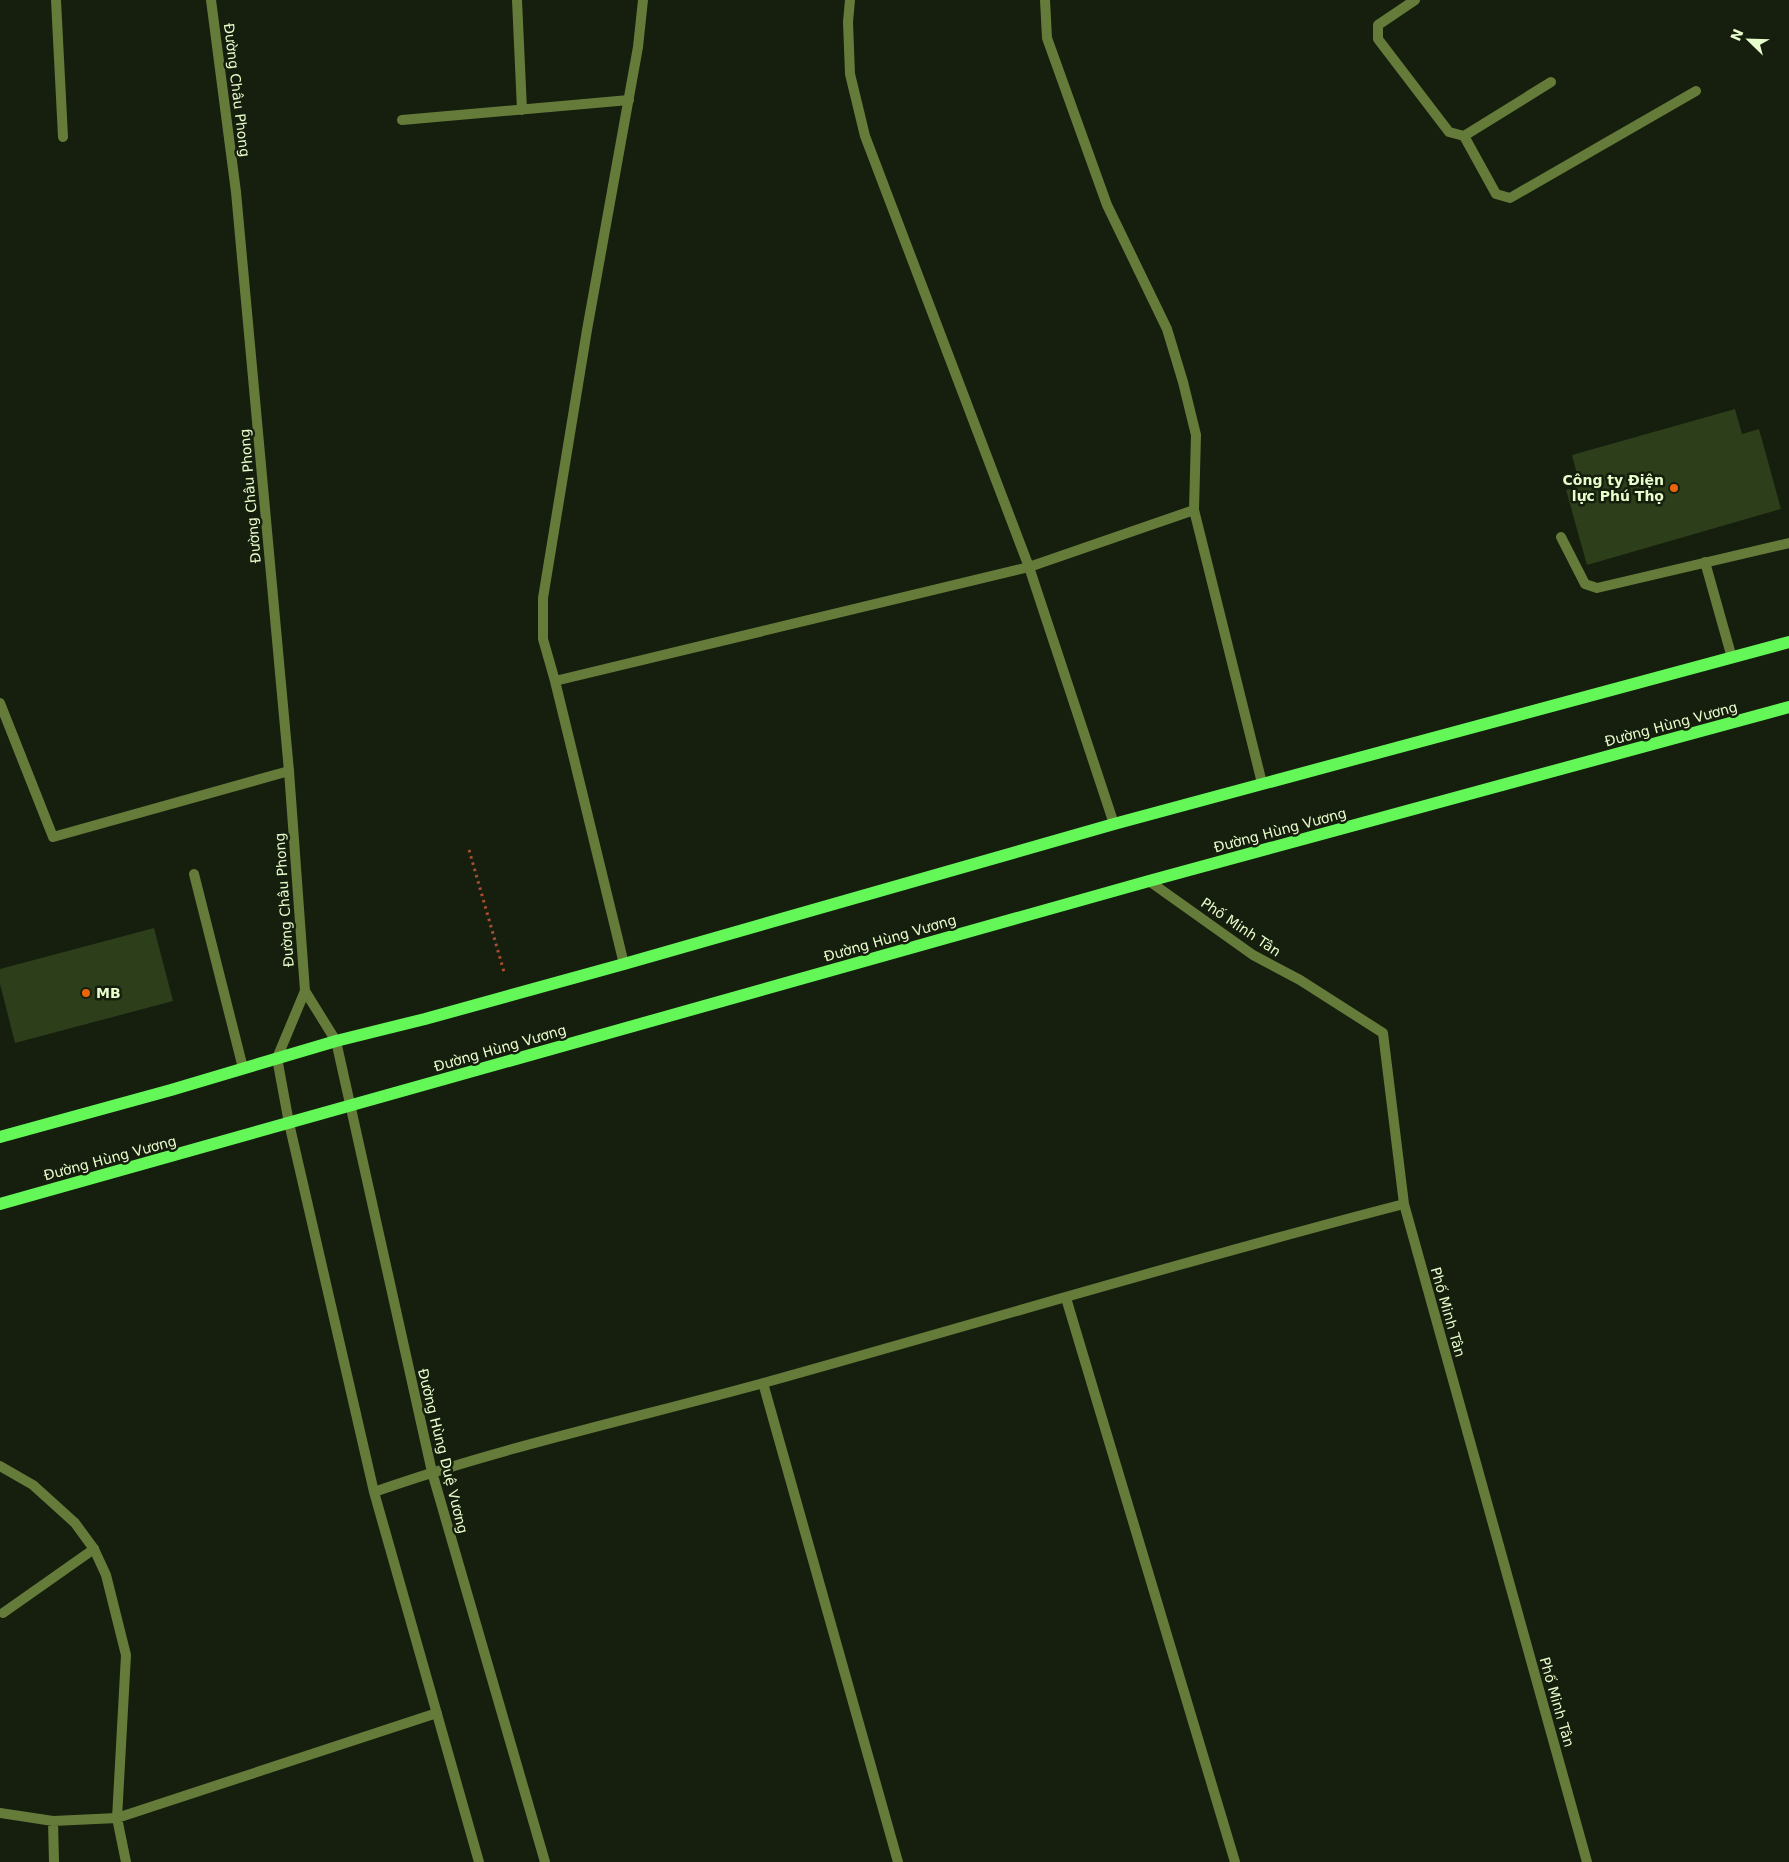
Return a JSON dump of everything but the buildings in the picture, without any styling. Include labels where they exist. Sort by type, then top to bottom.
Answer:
[{"type":"main road","points":[[0,1137],[171,1090],[336,1041],[425,1019],[624,964],[1262,783],[1789,642]]},
{"type":"main road","name":"Đường Hùng Vương","points":[[0,1204],[1149,881],[1789,707]]},
{"type":"street","points":[[56,0],[63,137]]},
{"type":"street","name":"Đường Châu Phong","points":[[211,0],[236,192],[289,771],[305,991],[277,1058]]},
{"type":"street","points":[[517,0],[522,110]]},
{"type":"street","points":[[624,964],[543,638],[543,598],[589,320],[638,47],[643,0]]},
{"type":"street","points":[[850,0],[848,22],[850,74],[865,136],[1029,567],[1114,824]]},
{"type":"street","points":[[1045,0],[1047,38],[1104,196],[1167,329],[1183,382],[1196,435],[1194,510],[1262,783]]},
{"type":"street","points":[[1415,0],[1378,24],[1378,39],[1449,132],[1464,136],[1496,194],[1510,198],[1696,91]]},
{"type":"street","points":[[1464,136],[1552,82]]},
{"type":"street","points":[[402,120],[628,100]]},
{"type":"street","points":[[555,681],[1029,567],[1194,510]]},
{"type":"street","points":[[1561,537],[1585,584],[1597,588],[1789,543]]},
{"type":"street","points":[[1705,562],[1732,658]]},
{"type":"street","points":[[0,703],[54,837],[289,771]]},
{"type":"street","points":[[194,874],[242,1068]]},
{"type":"street","name":"Phố Minh Tân","points":[[1149,881],[1253,955],[1300,980],[1383,1033],[1404,1204],[1587,1862]]},
{"type":"street","name":"Đường Châu Phong","points":[[305,991],[336,1041]]},
{"type":"street","name":"Đường Hùng Duệ Vương","points":[[336,1041],[432,1472],[544,1862]]},
{"type":"street","points":[[277,1058],[289,1123],[374,1492],[479,1862]]},
{"type":"street","points":[[374,1492],[432,1472],[763,1383],[1066,1298],[1245,1245],[1404,1204]]},
{"type":"street","points":[[1066,1298],[1235,1862]]},
{"type":"street","points":[[763,1383],[898,1862]]},
{"type":"street","points":[[0,1466],[33,1485],[75,1524],[94,1548],[106,1575],[126,1655],[117,1818],[126,1862]]},
{"type":"street","points":[[3,1613],[94,1548]]},
{"type":"street","points":[[0,1813],[53,1821],[117,1818],[437,1713]]},
{"type":"street","points":[[53,1821],[54,1862]]},
{"type":"path","points":[[469,850],[510,995]]},
{"type":"place","name":"Công ty Điện lực Phú Thọ","points":[[1674,488]]},
{"type":"place","name":"MB","points":[[86,993]]}]
